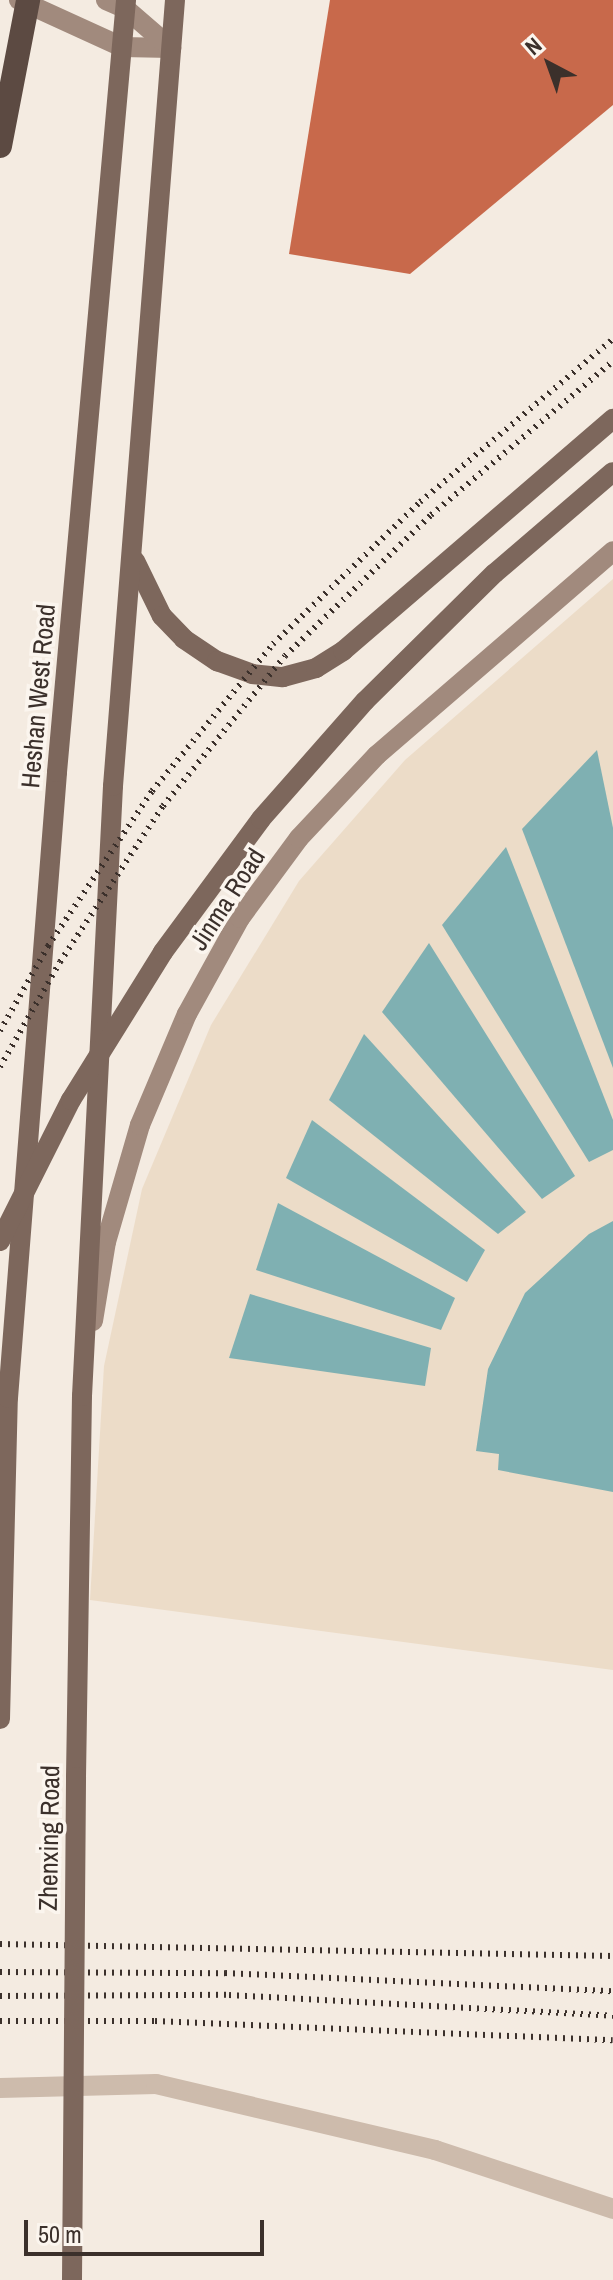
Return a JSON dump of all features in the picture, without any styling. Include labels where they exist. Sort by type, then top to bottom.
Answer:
[{"type":"highway","points":[[0,146],[28,0]]},
{"type":"main road","points":[[19,0],[122,47],[171,48]]},
{"type":"main road","points":[[106,0],[126,4],[171,48]]},
{"type":"main road","points":[[82,1396],[131,548],[175,0]]},
{"type":"main road","name":"Heshan West Road","points":[[0,1719],[8,1398],[57,772],[126,4]]},
{"type":"main road","points":[[131,548],[143,585],[184,639],[217,661],[252,674],[283,677],[316,668],[343,651],[613,419]]},
{"type":"main road","points":[[0,1241],[79,1087],[163,952],[261,819],[376,690],[495,573],[613,472]]},
{"type":"main road","name":"Jinma Road","points":[[82,1396],[106,1242],[140,1125],[187,1014],[240,918],[299,838],[377,755],[613,551]]},
{"type":"main road","name":"Zhenxing Road","points":[[72,2280],[82,1396]]},
{"type":"street","points":[[0,2088],[156,2084],[435,2150],[613,2209]]},
{"type":"shaded area","points":[[613,579],[613,1670],[90,1600],[104,1366],[142,1189],[211,1025],[299,881],[405,760]]},
{"type":"water","points":[[597,750],[613,828],[613,1068],[522,829]]},
{"type":"water","points":[[506,847],[613,1120],[613,1150],[589,1162],[442,925]]},
{"type":"water","points":[[429,943],[575,1176],[542,1199],[382,1012]]},
{"type":"water","points":[[364,1034],[526,1212],[498,1234],[329,1100]]},
{"type":"water","points":[[312,1120],[485,1250],[467,1282],[286,1178]]},
{"type":"water","points":[[278,1203],[455,1298],[441,1330],[256,1270]]},
{"type":"water","points":[[613,1221],[613,1492],[498,1470],[499,1454],[476,1451],[488,1369],[525,1293],[589,1234]]},
{"type":"water","points":[[250,1294],[431,1348],[425,1386],[229,1358]]},
{"type":"building","points":[[330,0],[613,0],[613,105],[410,274],[289,254]]},
{"type":"railway","points":[[0,1031],[48,946],[152,791],[273,644],[420,502],[613,339]]},
{"type":"railway","points":[[0,1067],[60,962],[163,806],[285,656],[431,515],[613,361]]},
{"type":"railway","points":[[0,1944],[613,1956]]},
{"type":"railway","points":[[0,1972],[225,1973],[613,1991]]},
{"type":"railway","points":[[0,1996],[229,1995],[613,2016]]},
{"type":"railway","points":[[0,2021],[155,2021],[613,2040]]}]
